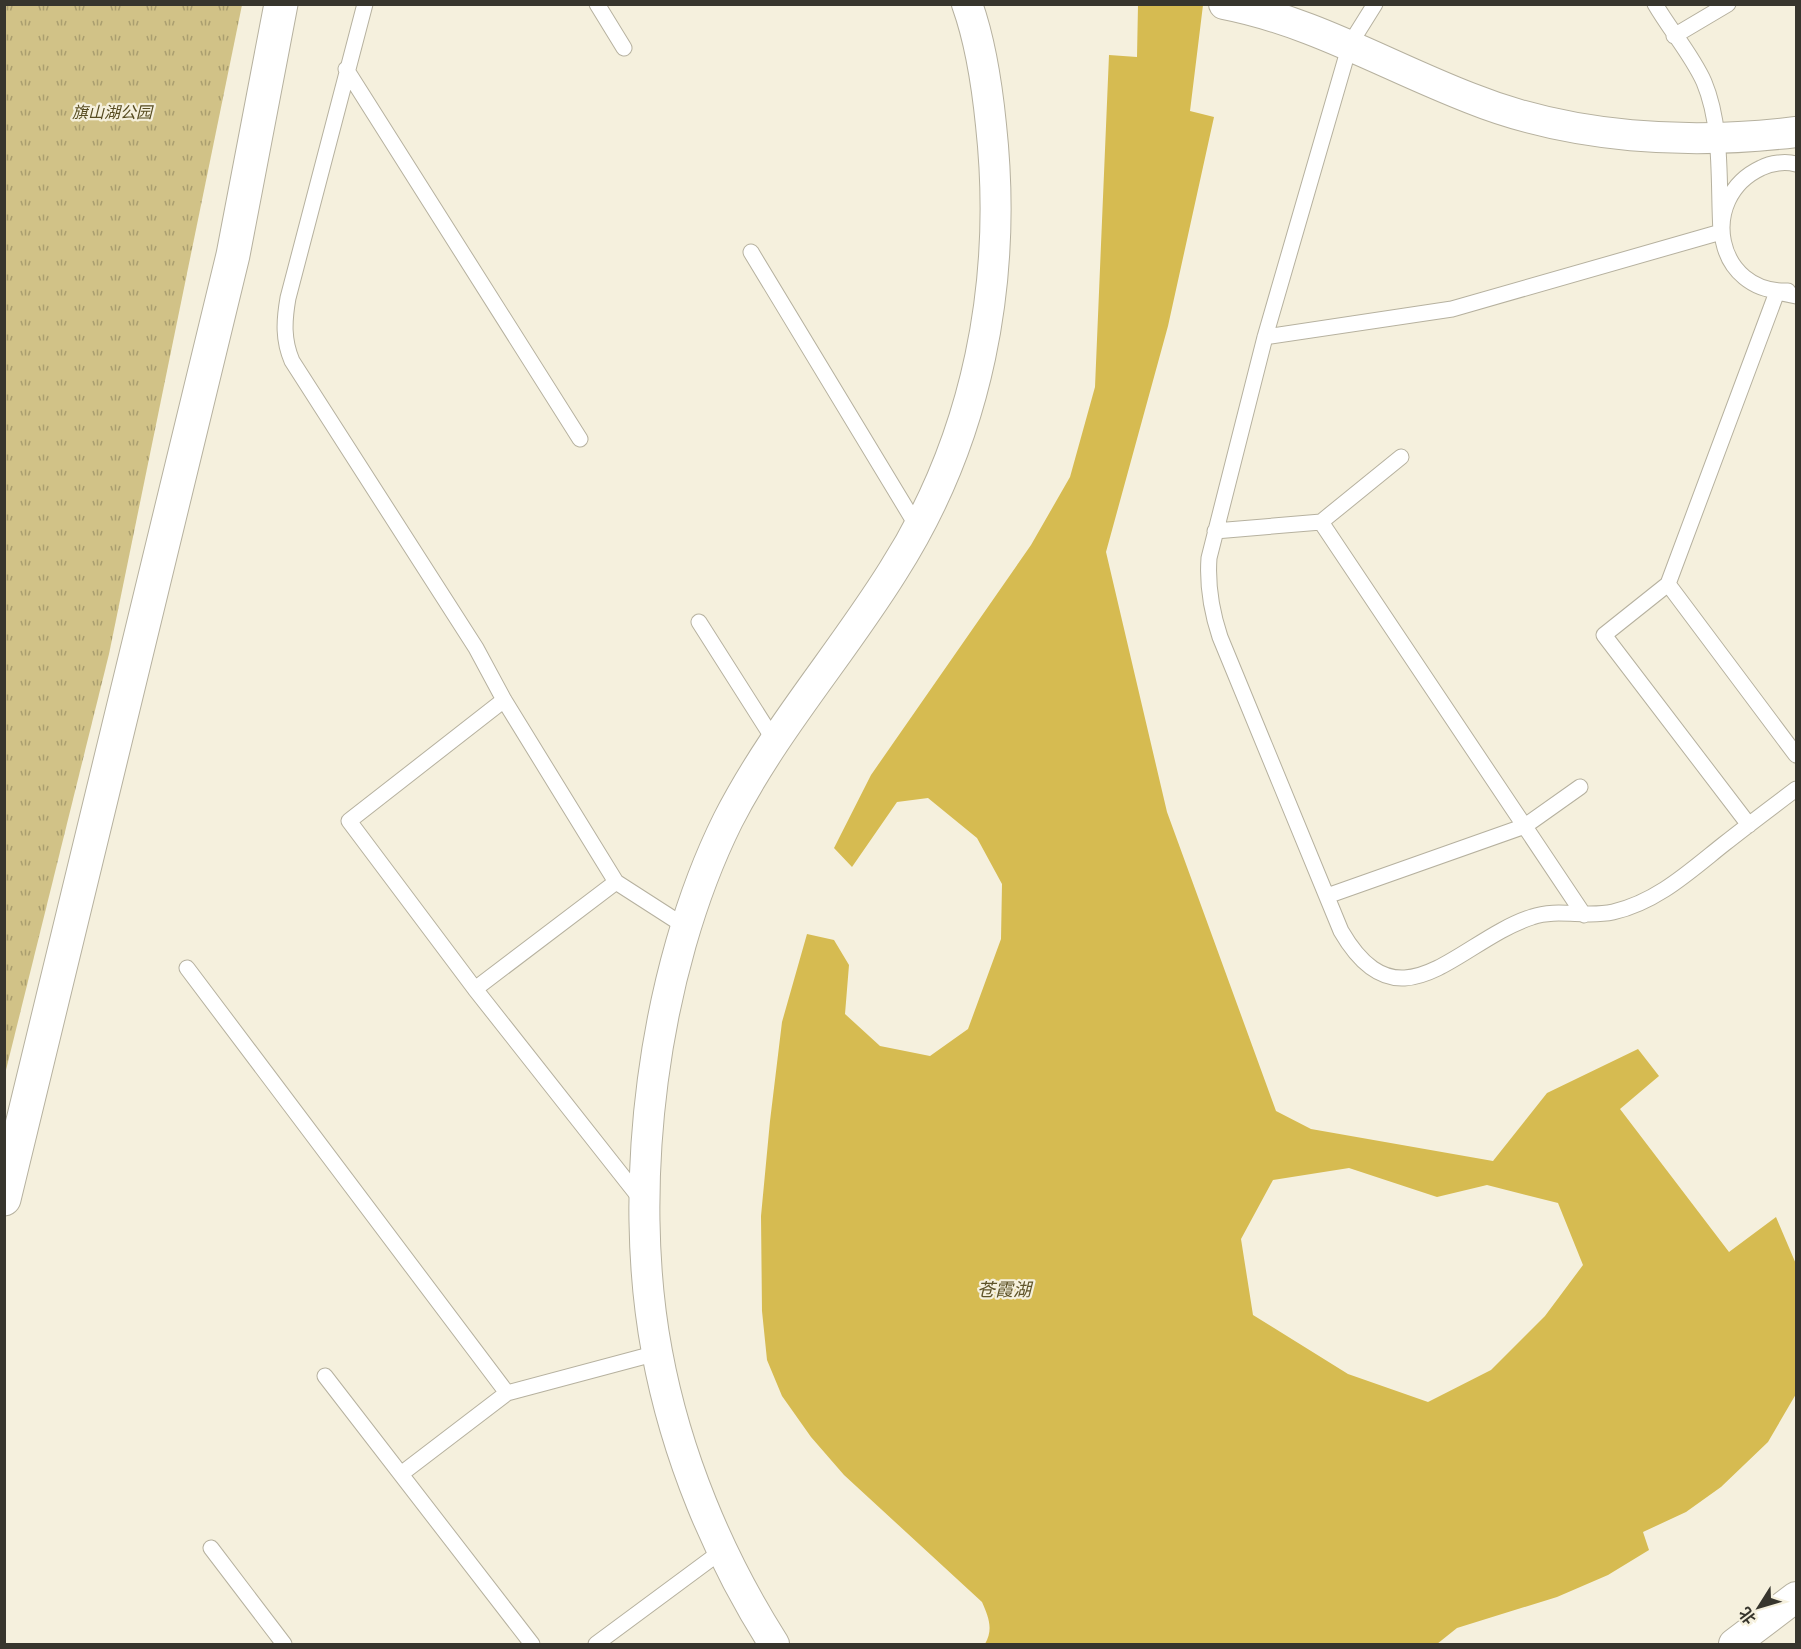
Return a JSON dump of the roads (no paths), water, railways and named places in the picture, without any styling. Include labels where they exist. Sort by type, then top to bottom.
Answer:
[{"type":"street","points":[[4,1199],[233,255],[281,4]]},
{"type":"street","points":[[1224,4],[1273,17],[1350,44],[1468,98],[1507,112],[1591,130],[1677,138],[1716,139],[1797,132]]},
{"type":"street","points":[[774,1644],[756,1616],[723,1550],[682,1451],[657,1353],[650,1303],[646,1206],[650,1115],[661,1023],[686,927],[728,820],[774,740],[871,605],[918,528],[947,465],[976,381],[992,294],[996,244],[995,158],[975,6]]},
{"type":"street","points":[[1734,1644],[1797,1597]]},
{"type":"lane","points":[[365,4],[346,69],[288,298],[285,319],[286,347],[292,361],[477,648],[504,700],[616,882],[686,927]]},
{"type":"lane","points":[[597,4],[624,48]]},
{"type":"lane","points":[[1375,4],[1350,44],[1265,337],[1215,531],[1207,582],[1211,609],[1224,647],[1327,896],[1354,954],[1371,970],[1388,978],[1410,979],[1432,970],[1512,924],[1534,916],[1612,912],[1660,893],[1797,789]]},
{"type":"lane","points":[[1655,4],[1703,81],[1711,101],[1716,139],[1721,232],[1727,254],[1739,272],[1758,286],[1797,296]]},
{"type":"lane","points":[[1674,36],[1728,4]]},
{"type":"lane","points":[[346,69],[580,439]]},
{"type":"lane","points":[[1721,232],[1723,210],[1733,189],[1748,174],[1768,164],[1797,164]]},
{"type":"lane","points":[[1265,337],[1452,309],[1721,232]]},
{"type":"lane","points":[[752,252],[918,528]]},
{"type":"lane","points":[[1777,292],[1797,291]]},
{"type":"lane","points":[[1749,825],[1604,635],[1668,585],[1777,292]]},
{"type":"lane","points":[[1215,531],[1321,522],[1401,457]]},
{"type":"lane","points":[[1321,522],[1584,915]]},
{"type":"lane","points":[[1668,585],[1797,755]]},
{"type":"lane","points":[[699,622],[774,740]]},
{"type":"lane","points":[[504,700],[349,821],[476,989],[646,1206]]},
{"type":"lane","points":[[1327,896],[1525,826],[1580,787]]},
{"type":"lane","points":[[476,989],[616,882]]},
{"type":"lane","points":[[187,968],[507,1393]]},
{"type":"lane","points":[[401,1474],[507,1393],[657,1353]]},
{"type":"lane","points":[[325,1376],[532,1644]]},
{"type":"lane","points":[[211,1548],[284,1644]]},
{"type":"lane","points":[[597,1644],[723,1550]]},
{"type":"water","name":"苍霞湖","points":[[1138,5],[1203,5],[1190,111],[1214,117],[1168,326],[1106,552],[1167,812],[1276,1111],[1311,1129],[1493,1161],[1547,1093],[1638,1049],[1659,1076],[1620,1109],[1729,1252],[1776,1217],[1796,1264],[1796,1394],[1768,1442],[1721,1487],[1686,1512],[1643,1532],[1649,1550],[1608,1575],[1557,1597],[1457,1628],[1437,1644],[985,1644],[990,1628],[982,1602],[844,1475],[811,1437],[782,1396],[767,1360],[762,1311],[761,1216],[782,1022],[807,934],[834,940],[849,965],[845,1014],[880,1046],[930,1056],[968,1029],[1001,939],[1002,884],[977,838],[928,798],[897,802],[852,867],[834,848],[871,775],[1031,545],[1070,477],[1095,387],[1109,55],[1137,57]],"holes":[[[1349,1168],[1437,1197],[1487,1185],[1558,1203],[1583,1265],[1545,1316],[1491,1370],[1428,1402],[1348,1374],[1253,1315],[1241,1239],[1273,1180]]]},
{"type":"park label","name":"旗山湖公园","points":[[112,112]]}]
